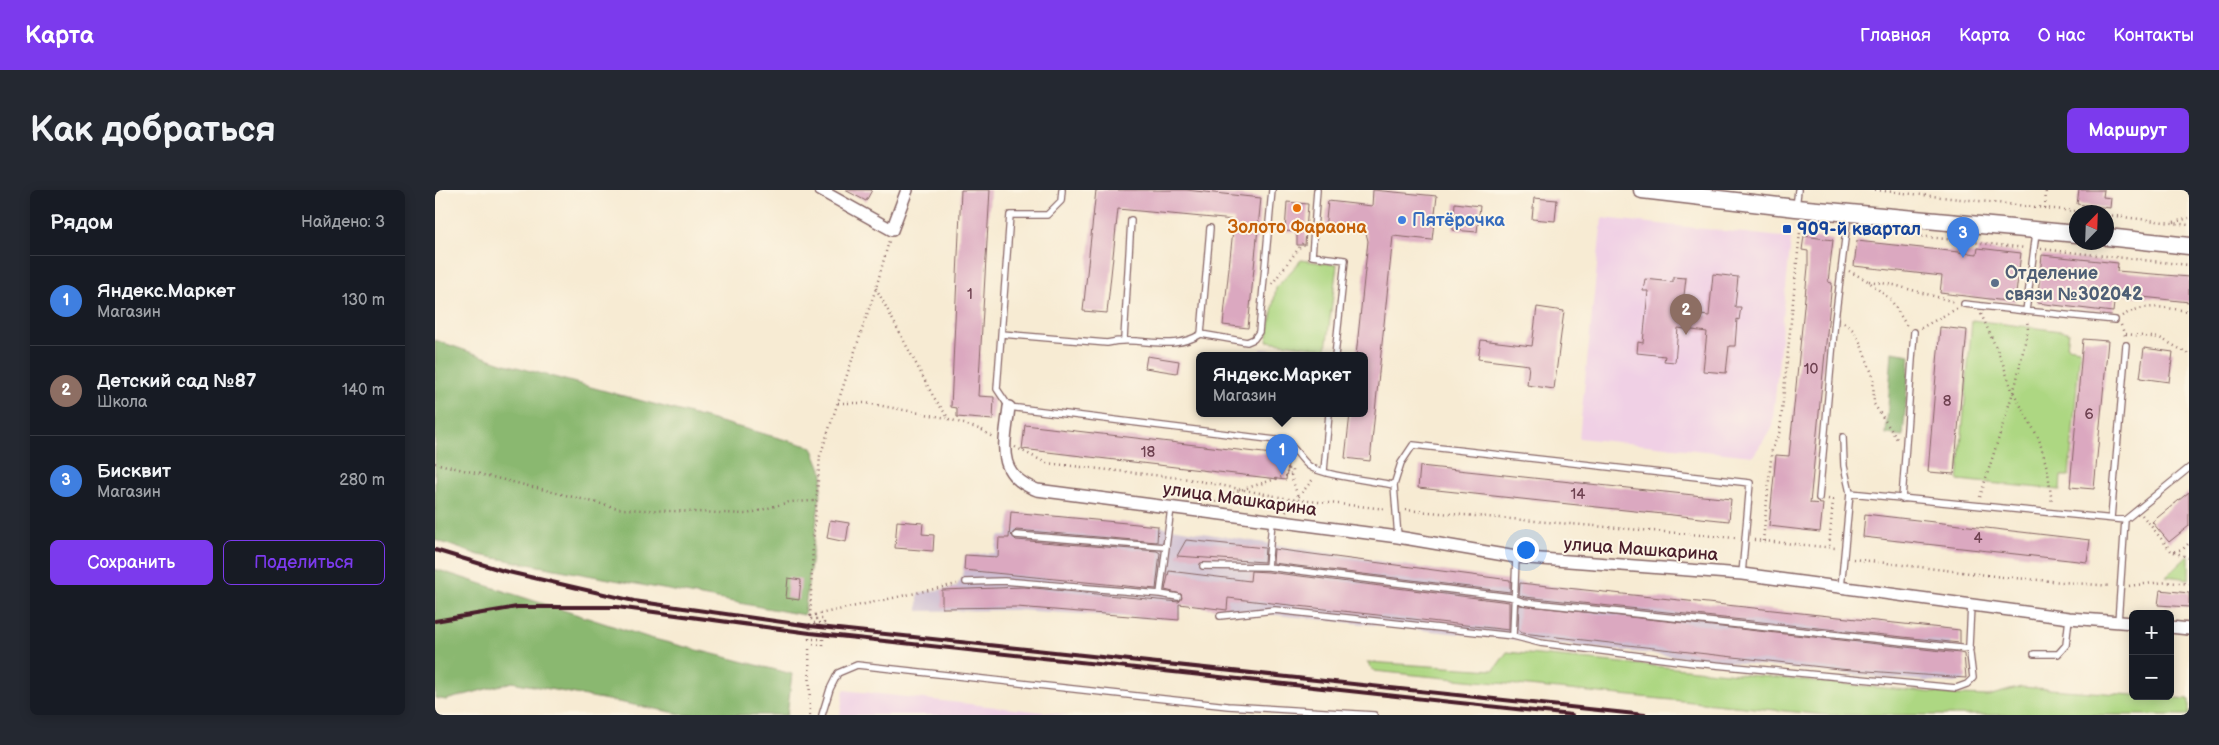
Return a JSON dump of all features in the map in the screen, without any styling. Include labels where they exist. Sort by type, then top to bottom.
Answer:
[{"type":"street","points":[[820,190],[891,230],[907,190]]},
{"type":"street","points":[[1642,190],[1799,215],[1848,213],[2069,233]]},
{"type":"street","points":[[2114,238],[2189,246]]},
{"type":"street","name":"улица Машкарина","points":[[1009,407],[1006,444],[1008,468],[1018,482],[1037,490],[1398,537],[1516,557],[1742,574],[2069,618],[2129,623]]},
{"type":"street","points":[[2174,627],[2189,629]]},
{"type":"lane","points":[[1062,190],[1061,202],[1047,215],[1010,215],[997,389],[1009,407],[1284,441],[1292,445],[1298,455],[1310,467],[1394,485]]},
{"type":"lane","points":[[1002,334],[1107,343],[1123,339],[1178,344],[1188,342],[1201,334],[1247,342],[1254,339],[1259,332],[1272,190]]},
{"type":"lane","points":[[1317,190],[1312,256],[1345,260],[1335,352]]},
{"type":"lane","points":[[1798,190],[1799,215]]},
{"type":"lane","points":[[1819,498],[1835,320],[1848,213]]},
{"type":"lane","points":[[1123,339],[1131,220]]},
{"type":"lane","points":[[1201,334],[1210,228]]},
{"type":"lane","points":[[2027,311],[2036,230]]},
{"type":"lane","points":[[1964,304],[2115,320]]},
{"type":"lane","points":[[1902,499],[1914,332]]},
{"type":"lane","points":[[2111,518],[2126,345]]},
{"type":"lane","points":[[1324,471],[1329,417]]},
{"type":"lane","points":[[1841,588],[1850,493],[1844,466],[1843,437]]},
{"type":"lane","points":[[1398,537],[1394,485],[1401,463],[1413,445],[1750,483],[1742,574]]},
{"type":"lane","points":[[1850,493],[2125,520],[2189,468]]},
{"type":"lane","points":[[1160,594],[1171,508]]},
{"type":"lane","points":[[2118,622],[2125,520]]},
{"type":"lane","points":[[1268,567],[1276,522]]},
{"type":"lane","points":[[1016,535],[1165,547]]},
{"type":"lane","points":[[1513,636],[1516,599],[1516,557]]},
{"type":"lane","points":[[1203,566],[1268,567],[1516,599],[1524,602],[1970,649]]},
{"type":"lane","points":[[966,582],[1004,581],[1179,597]]},
{"type":"lane","points":[[1220,616],[1275,610],[1513,636],[1540,643],[1694,663],[1956,688],[1967,684],[1973,678],[1970,649],[1971,605]]},
{"type":"lane","points":[[2034,654],[2058,654],[2066,645],[2069,618]]},
{"type":"lane","points":[[822,715],[830,689],[838,673],[857,665],[1227,706],[1374,715]]},
{"type":"path","points":[[1875,190],[2069,211]]},
{"type":"path","points":[[2045,209],[2046,190]]},
{"type":"path","points":[[1763,541],[1772,449],[1780,431],[1799,215]]},
{"type":"path","points":[[2114,216],[2189,225]]},
{"type":"path","points":[[2173,223],[2189,218]]},
{"type":"path","points":[[1263,298],[1314,225]]},
{"type":"path","points":[[810,715],[809,644],[823,645],[823,639],[809,639],[810,623],[823,623],[823,619],[810,619],[820,456],[877,288],[891,230]]},
{"type":"path","points":[[1886,232],[2189,265]]},
{"type":"path","points":[[1841,267],[1868,281],[1891,300],[1907,327],[1914,332],[1964,304]]},
{"type":"path","points":[[1868,281],[1894,285],[1964,304]]},
{"type":"path","points":[[877,288],[933,396],[949,419]]},
{"type":"path","points":[[1978,306],[2012,390],[2039,439],[2048,472],[2053,512]]},
{"type":"path","points":[[2126,345],[2126,334],[2122,325],[2115,320],[2136,308],[2150,307],[2189,311]]},
{"type":"path","points":[[1978,506],[1981,488],[2005,420],[2012,390],[2016,383],[2028,329],[2027,311]]},
{"type":"path","points":[[1835,320],[1847,325],[1859,340],[1873,376],[1874,404],[1905,451]]},
{"type":"path","points":[[2126,334],[2160,338],[2189,354]]},
{"type":"path","points":[[838,403],[866,403],[949,419],[982,430],[1046,463],[1189,479],[1297,498],[1397,510],[1745,539],[1829,548],[1853,559],[1994,576],[2119,587],[2152,584],[2162,580],[2189,584]]},
{"type":"path","points":[[435,463],[622,509],[747,514],[789,502],[816,501]]},
{"type":"path","points":[[1276,522],[1313,479],[1324,471]]},
{"type":"path","points":[[1203,512],[1218,499],[1289,475],[1297,498]]},
{"type":"path","points":[[1829,548],[1833,500]]},
{"type":"path","points":[[2138,510],[2172,552],[2189,558]]},
{"type":"path","points":[[2172,552],[2189,544]]},
{"type":"path","points":[[810,616],[966,582]]},
{"type":"shaded area","points":[[1602,218],[1791,238],[1772,428],[1753,456],[1579,438]]},
{"type":"shaded area","points":[[1261,349],[1295,352],[1261,352]]},
{"type":"shaded area","points":[[1011,512],[1158,526],[1498,580],[1953,632],[1951,646],[1964,657],[1965,680],[1955,683],[1883,678],[1181,605],[1179,620],[1015,610],[918,611],[918,593],[956,587],[962,577],[965,555],[995,553],[998,536],[1007,536]]},
{"type":"shaded area","points":[[844,690],[1069,715],[840,715]]},
{"type":"green space","points":[[1301,260],[1337,265],[1326,349],[1267,341],[1276,288]]},
{"type":"green space","points":[[1972,320],[2069,332],[2067,347],[2080,349],[2069,476],[2061,476],[2060,490],[1958,480]]},
{"type":"green space","points":[[435,340],[502,363],[812,447],[823,474],[804,615],[479,555],[435,540]]},
{"type":"green space","points":[[1892,352],[1910,355],[1903,436],[1886,434]]},
{"type":"green space","points":[[2189,555],[2189,579],[2166,576],[2187,557]]},
{"type":"green space","points":[[435,569],[650,638],[792,674],[787,715],[687,715],[512,682],[446,700],[435,698]]},
{"type":"green space","points":[[1507,652],[1958,695],[1988,696],[2021,687],[2129,695],[2129,700],[2189,699],[2189,715],[1826,715],[1374,671],[1367,662],[1494,670]]},
{"type":"building","points":[[845,190],[872,190],[866,201]]},
{"type":"building","points":[[961,190],[990,190],[978,396],[994,397],[993,420],[957,417],[957,408],[951,407]]},
{"type":"building","points":[[1096,190],[1186,190],[1261,198],[1248,328],[1223,325],[1234,220],[1118,209],[1107,313],[1083,311]]},
{"type":"building","points":[[1373,190],[1437,196],[1432,240],[1393,236],[1370,461],[1345,458],[1350,417],[1368,417],[1368,352],[1356,352],[1368,241],[1366,233],[1325,229],[1328,201],[1372,206]]},
{"type":"building","points":[[2079,190],[2104,190],[2103,197],[2111,198],[2110,205],[2077,204]]},
{"type":"building","points":[[1534,198],[1557,200],[1555,221],[1532,219]]},
{"type":"building","points":[[1287,202],[1308,204],[1305,245],[1297,245],[1297,232],[1285,231]]},
{"type":"building","points":[[1455,203],[1480,206],[1477,232],[1453,230]]},
{"type":"building","points":[[1804,236],[1833,240],[1828,282],[1832,283],[1810,503],[1823,504],[1820,532],[1769,526],[1776,455],[1789,456],[1808,267],[1808,251],[1802,250]]},
{"type":"building","points":[[1857,241],[1977,254],[1978,248],[2021,253],[2015,302],[1940,293],[1942,276],[1854,266]]},
{"type":"building","points":[[2042,255],[2118,263],[2117,271],[2189,277],[2189,302],[2115,294],[2113,312],[2037,303]]},
{"type":"building","points":[[1713,274],[1738,277],[1735,307],[1741,307],[1739,320],[1737,319],[1735,346],[1729,346],[1726,373],[1703,371],[1707,332],[1678,328],[1675,362],[1664,361],[1665,356],[1637,353],[1638,342],[1643,343],[1648,291],[1643,291],[1645,279],[1673,282],[1673,277],[1686,278],[1682,313],[1709,316]]},
{"type":"building","points":[[1537,307],[1564,311],[1554,389],[1527,385],[1529,365],[1478,359],[1481,340],[1532,346]]},
{"type":"building","points":[[1940,327],[1967,330],[1954,474],[1928,472]]},
{"type":"building","points":[[2083,339],[2108,341],[2094,489],[2070,487]]},
{"type":"building","points":[[2144,348],[2173,352],[2169,382],[2140,378]]},
{"type":"building","points":[[1147,356],[1179,361],[1177,373],[1145,368]]},
{"type":"building","points":[[1025,425],[1289,456],[1286,480],[1022,449]]},
{"type":"building","points":[[1420,466],[1731,499],[1729,521],[1418,488]]},
{"type":"building","points":[[2189,492],[2189,526],[2169,542],[2152,522]]},
{"type":"building","points":[[1011,512],[1158,526],[1157,542],[1016,530],[1011,535],[1016,540],[1157,551],[1160,553],[1156,589],[964,570],[965,555],[998,557],[999,538],[1009,538]]},
{"type":"building","points":[[1865,514],[2090,540],[2087,562],[1863,537]]},
{"type":"building","points":[[830,520],[849,523],[846,542],[827,538]]},
{"type":"building","points":[[897,521],[923,523],[922,534],[934,535],[933,551],[895,548]]},
{"type":"building","points":[[1186,540],[1265,548],[1264,562],[1177,556]]},
{"type":"building","points":[[1274,549],[1510,580],[1510,592],[1273,563]]},
{"type":"building","points":[[1169,571],[1250,581],[1251,571],[1268,572],[1509,602],[1509,630],[1228,598],[1227,610],[1179,604],[1179,620],[1017,607],[942,608],[942,590],[1024,587],[1179,602],[1182,598],[1181,594],[1165,590]]},
{"type":"building","points":[[788,578],[801,580],[799,600],[786,598]]},
{"type":"building","points":[[1520,583],[1960,630],[1960,643],[1525,597],[1519,595]]},
{"type":"building","points":[[2160,590],[2189,593],[2189,607],[2158,605]]},
{"type":"building","points":[[1519,605],[1960,653],[1964,654],[1966,678],[1839,669],[1522,633],[1518,630]]},
{"type":"railway","points":[[435,550],[504,571],[634,601],[810,626],[1645,715]]},
{"type":"railway","points":[[435,621],[517,607],[617,607],[810,633],[1572,715]]},
{"type":"place","name":"Золото Фараона","points":[[1297,208]]},
{"type":"place","name":"Пятёрочка","points":[[1402,220]]},
{"type":"place","name":"909-й квартал","points":[[1787,229]]},
{"type":"place","name":"Бисквит","points":[[1963,258]]},
{"type":"place","name":"Отделение связи №302042","points":[[1995,283]]},
{"type":"place","name":"Детский сад №87","points":[[1686,335]]},
{"type":"place","name":"Яндекс.Маркет","points":[[1282,475]]}]
